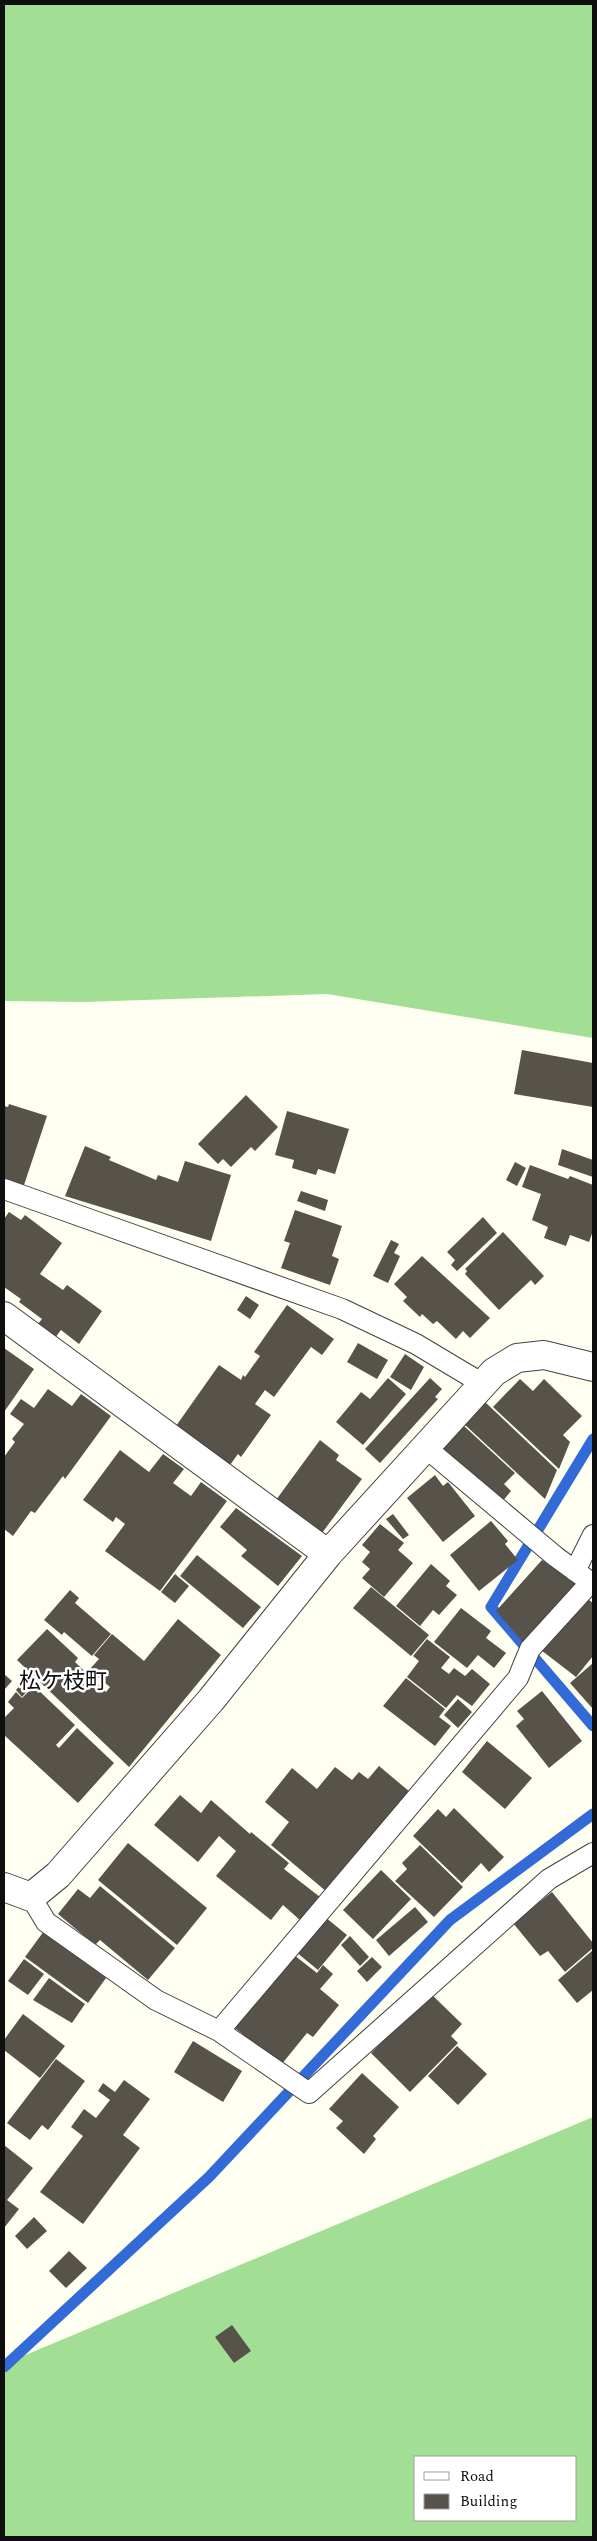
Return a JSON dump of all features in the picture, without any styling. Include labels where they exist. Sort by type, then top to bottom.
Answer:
[{"type":"street","points":[[4,1316],[328,1554]]},
{"type":"street","points":[[4,1887],[31,1897],[58,1875],[211,1700],[328,1554],[494,1372],[517,1358],[544,1355],[593,1367]]},
{"type":"lane","points":[[4,1190],[342,1309],[416,1344],[482,1384]]},
{"type":"lane","points":[[425,1446],[556,1557],[586,1579]]},
{"type":"lane","points":[[219,2031],[518,1678],[530,1649],[586,1579],[593,1535]]},
{"type":"lane","points":[[31,1897],[46,1922],[156,2000],[219,2031],[309,2093],[549,1880],[593,1853]]},
{"type":"green space","points":[[4,4],[593,4],[593,1038],[327,994],[84,1002],[4,1001]]},
{"type":"green space","points":[[593,2117],[593,2537],[4,2537],[4,2364]]},
{"type":"building","points":[[522,1050],[593,1063],[593,1107],[514,1094]]},
{"type":"building","points":[[246,1095],[278,1127],[255,1151],[251,1147],[231,1167],[223,1159],[218,1164],[198,1144]]},
{"type":"building","points":[[9,1104],[47,1116],[24,1185],[4,1179],[4,1106],[8,1107]]},
{"type":"building","points":[[287,1111],[349,1129],[335,1174],[318,1169],[316,1175],[292,1168],[294,1160],[275,1155]]},
{"type":"building","points":[[85,1146],[111,1157],[109,1160],[156,1180],[158,1175],[178,1182],[185,1161],[231,1175],[211,1241],[65,1196]]},
{"type":"building","points":[[562,1149],[593,1160],[593,1177],[558,1165]]},
{"type":"building","points":[[515,1162],[526,1168],[517,1186],[506,1180]]},
{"type":"building","points":[[530,1165],[568,1179],[570,1176],[593,1185],[593,1231],[589,1242],[570,1235],[566,1246],[544,1238],[548,1227],[532,1220],[541,1194],[522,1187]]},
{"type":"building","points":[[301,1191],[328,1200],[325,1211],[297,1201]]},
{"type":"building","points":[[295,1210],[342,1226],[332,1256],[339,1259],[330,1285],[281,1268],[290,1243],[284,1241]]},
{"type":"building","points":[[9,1212],[21,1220],[25,1215],[62,1243],[40,1274],[63,1290],[67,1285],[102,1311],[79,1344],[61,1330],[55,1338],[37,1325],[42,1319],[19,1302],[21,1299],[4,1287],[4,1219]]},
{"type":"building","points":[[483,1217],[497,1233],[457,1271],[451,1265],[455,1260],[447,1252]]},
{"type":"building","points":[[503,1232],[544,1276],[535,1285],[531,1280],[499,1310],[465,1274],[467,1271],[465,1269]]},
{"type":"building","points":[[391,1240],[399,1244],[394,1253],[400,1256],[388,1283],[373,1276]]},
{"type":"building","points":[[422,1256],[490,1318],[470,1338],[463,1331],[456,1339],[437,1321],[433,1324],[422,1314],[420,1317],[403,1301],[407,1297],[394,1284]]},
{"type":"building","points":[[246,1296],[259,1305],[250,1319],[237,1310]]},
{"type":"building","points":[[287,1305],[334,1339],[322,1355],[311,1347],[274,1397],[265,1390],[255,1404],[271,1415],[241,1457],[238,1454],[230,1465],[176,1426],[219,1365],[241,1380],[243,1375],[245,1377],[260,1356],[254,1352]]},
{"type":"building","points":[[358,1343],[388,1360],[377,1379],[347,1362]]},
{"type":"building","points":[[4,1348],[34,1369],[4,1412]]},
{"type":"building","points":[[405,1354],[424,1367],[411,1390],[390,1377]]},
{"type":"building","points":[[388,1378],[406,1394],[363,1445],[336,1422],[361,1392],[370,1399]]},
{"type":"building","points":[[430,1378],[442,1389],[435,1397],[438,1399],[380,1463],[365,1449]]},
{"type":"building","points":[[520,1379],[533,1391],[544,1379],[582,1416],[563,1435],[570,1442],[559,1469],[493,1407]]},
{"type":"building","points":[[48,1389],[72,1406],[81,1394],[111,1416],[65,1479],[63,1476],[35,1513],[31,1511],[13,1536],[4,1529],[4,1457],[15,1442],[12,1439],[24,1424],[10,1414],[21,1399],[34,1408]]},
{"type":"building","points":[[485,1402],[557,1470],[545,1499],[464,1424]]},
{"type":"building","points":[[464,1426],[515,1473],[504,1484],[511,1491],[502,1502],[439,1453]]},
{"type":"building","points":[[320,1440],[339,1455],[336,1460],[362,1479],[322,1533],[276,1500]]},
{"type":"building","points":[[120,1450],[149,1472],[163,1454],[184,1469],[173,1483],[191,1496],[201,1482],[227,1501],[160,1591],[105,1551],[125,1524],[116,1517],[113,1522],[83,1500]]},
{"type":"building","points":[[435,1475],[443,1486],[448,1482],[475,1516],[443,1542],[407,1498]]},
{"type":"building","points":[[236,1508],[302,1556],[278,1586],[241,1556],[247,1550],[220,1527]]},
{"type":"building","points":[[393,1514],[409,1535],[403,1539],[386,1519]]},
{"type":"building","points":[[491,1521],[508,1541],[505,1544],[518,1560],[479,1591],[450,1555]]},
{"type":"building","points":[[380,1524],[404,1543],[398,1550],[413,1563],[384,1597],[362,1578],[370,1569],[362,1562],[370,1552],[362,1545]]},
{"type":"building","points":[[197,1555],[261,1607],[243,1628],[180,1576]]},
{"type":"building","points":[[542,1560],[576,1583],[526,1646],[496,1611]]},
{"type":"building","points":[[431,1564],[450,1581],[446,1586],[457,1595],[439,1615],[433,1610],[420,1626],[396,1606]]},
{"type":"building","points":[[175,1574],[189,1586],[175,1603],[161,1592]]},
{"type":"building","points":[[371,1587],[429,1635],[411,1656],[353,1608]]},
{"type":"building","points":[[70,1590],[79,1598],[75,1603],[111,1634],[92,1656],[64,1632],[62,1635],[44,1620]]},
{"type":"building","points":[[584,1596],[593,1603],[593,1656],[576,1677],[541,1650]]},
{"type":"building","points":[[461,1608],[491,1631],[486,1638],[506,1653],[494,1668],[478,1655],[467,1668],[434,1642]]},
{"type":"building","points":[[178,1619],[221,1655],[129,1767],[17,1660],[47,1629],[78,1658],[75,1662],[106,1692],[110,1687],[89,1670],[99,1659],[94,1655],[112,1634],[144,1661]]},
{"type":"building","points":[[427,1639],[450,1657],[441,1668],[449,1674],[454,1668],[465,1676],[472,1669],[490,1684],[472,1706],[457,1695],[446,1708],[407,1677],[419,1661],[413,1656]]},
{"type":"building","points":[[593,1663],[593,1709],[570,1683]]},
{"type":"building","points":[[4,1674],[12,1681],[4,1690]]},
{"type":"building","points":[[26,1678],[33,1684],[22,1697],[16,1690]]},
{"type":"building","points":[[406,1678],[445,1709],[439,1717],[451,1726],[435,1746],[383,1706]]},
{"type":"building","points":[[34,1686],[75,1725],[56,1745],[59,1748],[77,1728],[114,1763],[78,1803],[4,1735],[4,1718],[14,1708],[8,1702],[16,1692],[22,1698]]},
{"type":"building","points":[[542,1691],[582,1741],[549,1768],[516,1726],[524,1719],[517,1711]]},
{"type":"building","points":[[458,1699],[472,1712],[458,1728],[444,1715]]},
{"type":"building","points":[[487,1741],[532,1778],[505,1809],[462,1772]]},
{"type":"building","points":[[379,1766],[410,1792],[327,1892],[271,1845],[289,1822],[265,1802],[292,1768],[317,1789],[335,1767],[352,1780],[359,1772],[368,1779]]},
{"type":"building","points":[[180,1795],[201,1813],[211,1800],[250,1834],[251,1832],[289,1863],[284,1869],[320,1897],[301,1921],[283,1905],[271,1920],[216,1876],[236,1851],[219,1836],[198,1862],[154,1825]]},
{"type":"building","points":[[454,1808],[504,1857],[489,1872],[481,1863],[462,1883],[413,1836],[438,1809],[446,1817]]},
{"type":"building","points":[[128,1843],[207,1908],[177,1945],[98,1880]]},
{"type":"building","points":[[420,1845],[463,1887],[434,1917],[395,1881],[407,1869],[402,1863]]},
{"type":"building","points":[[381,1870],[411,1899],[373,1939],[343,1910]]},
{"type":"building","points":[[100,1886],[175,1948],[148,1980],[100,1940],[95,1945],[58,1914],[78,1889],[90,1898]]},
{"type":"building","points":[[552,1892],[593,1943],[593,1948],[565,1972],[548,1951],[540,1956],[513,1923]]},
{"type":"building","points":[[415,1907],[428,1922],[389,1956],[376,1940]]},
{"type":"building","points":[[325,1917],[347,1935],[318,1970],[296,1952]]},
{"type":"building","points":[[44,1931],[106,1978],[88,2003],[25,1957]]},
{"type":"building","points":[[350,1936],[369,1957],[360,1966],[341,1945]]},
{"type":"building","points":[[593,1950],[593,1990],[577,2003],[558,1980]]},
{"type":"building","points":[[294,1955],[317,1973],[323,1965],[333,1974],[320,1989],[339,2005],[313,2037],[307,2033],[281,2065],[235,2028]]},
{"type":"building","points":[[372,1957],[382,1967],[367,1982],[357,1971]]},
{"type":"building","points":[[24,1959],[44,1974],[28,1995],[8,1981]]},
{"type":"building","points":[[49,1978],[85,2004],[72,2023],[33,2000]]},
{"type":"building","points":[[430,1993],[462,2024],[451,2036],[458,2043],[410,2092],[371,2053]]},
{"type":"building","points":[[23,2014],[65,2046],[40,2078],[4,2050],[4,2040]]},
{"type":"building","points":[[193,2041],[242,2071],[223,2102],[174,2072]]},
{"type":"building","points":[[457,2046],[487,2074],[458,2105],[428,2076]]},
{"type":"building","points":[[56,2059],[85,2081],[48,2130],[42,2125],[30,2140],[7,2123]]},
{"type":"building","points":[[362,2073],[399,2107],[373,2136],[376,2139],[364,2154],[336,2128],[343,2121],[329,2109]]},
{"type":"building","points":[[124,2080],[150,2099],[123,2135],[140,2148],[83,2224],[40,2192],[83,2136],[71,2127],[84,2109],[96,2118],[110,2100],[98,2091],[103,2083],[115,2092]]},
{"type":"building","points":[[4,2145],[33,2168],[7,2200],[19,2209],[4,2228]]},
{"type":"building","points":[[34,2217],[47,2231],[27,2249],[15,2236]]},
{"type":"building","points":[[69,2251],[87,2268],[66,2288],[49,2271]]},
{"type":"building","points":[[232,2325],[251,2351],[234,2363],[215,2337]]},
{"type":"waterway","points":[[593,1439],[491,1607],[593,1726]]},
{"type":"waterway","points":[[4,2367],[209,2177],[450,1920],[593,1814]]},
{"type":"district","name":"松ケ枝町","points":[[63,1681]]}]
